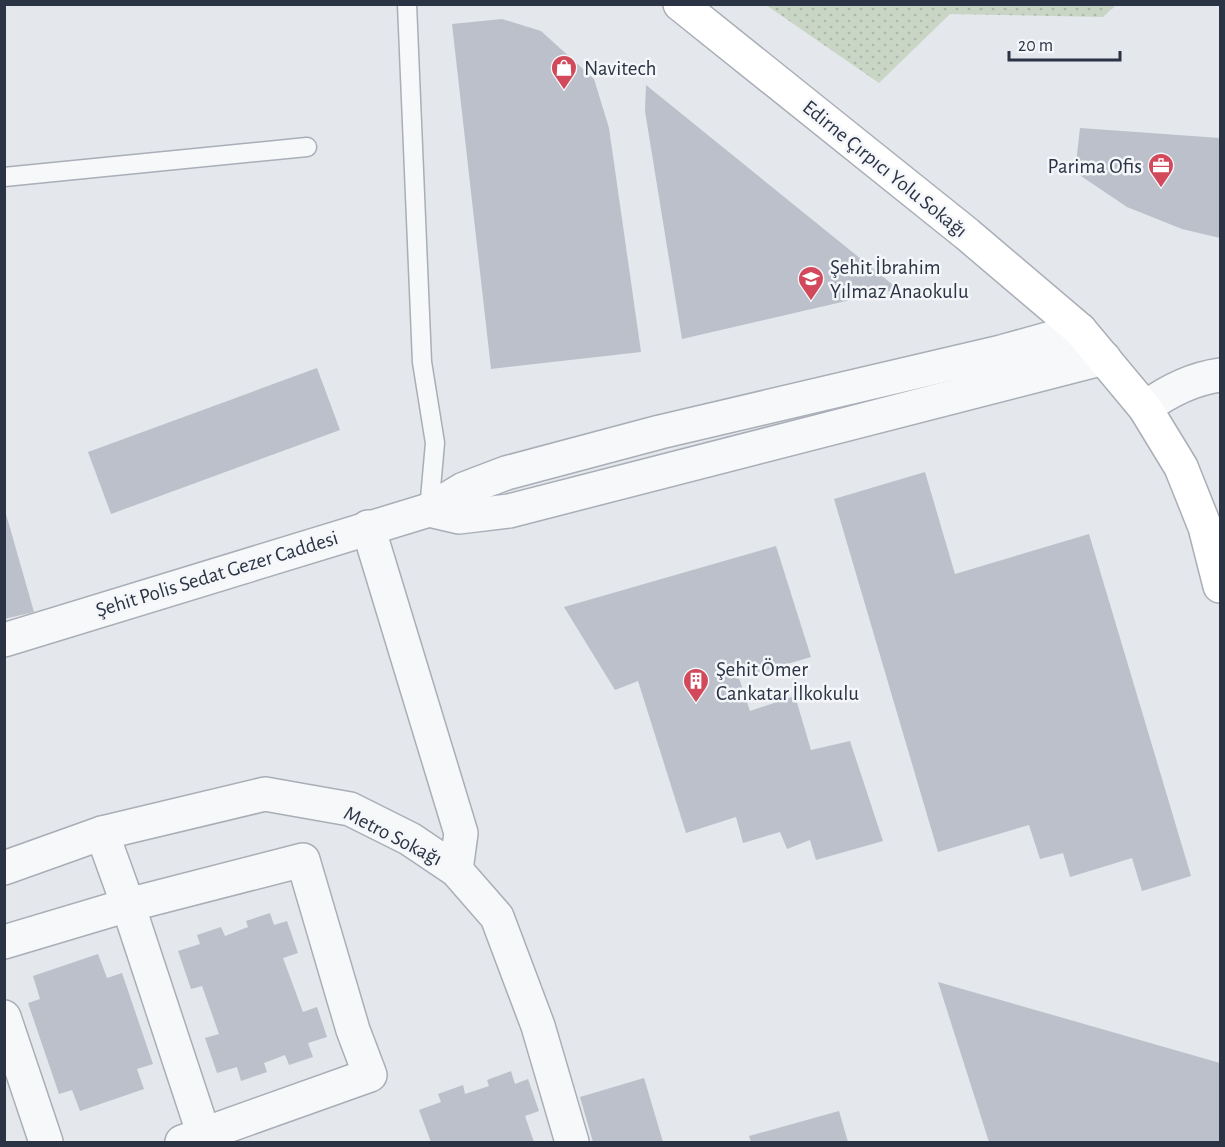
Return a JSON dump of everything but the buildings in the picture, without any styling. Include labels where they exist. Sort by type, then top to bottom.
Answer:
[{"type":"main road","name":"Edirne Çırpıcı Yolu Sokağı","points":[[680,4],[967,234],[1080,330],[1145,408],[1181,467],[1205,527],[1221,586]]},
{"type":"street","points":[[429,510],[464,489],[506,473],[660,432],[1001,352],[1080,330]]},
{"type":"street","points":[[429,510],[459,517],[509,511],[1104,358]]},
{"type":"street","points":[[1145,408],[1168,391],[1204,377],[1221,375]]},
{"type":"street","name":"Şehit Polis Sedat Gezer Caddesi","points":[[4,640],[429,510]]},
{"type":"street","points":[[368,527],[461,833],[456,870]]},
{"type":"street","name":"Metro Sokağı","points":[[4,868],[102,833],[265,794],[350,809],[410,839],[456,870],[497,917],[538,1026],[572,1143]]},
{"type":"street","points":[[4,942],[128,905],[303,860],[353,1030],[370,1074],[193,1139],[128,905],[102,833]]},
{"type":"street","points":[[4,1017],[46,1143]]},
{"type":"lane","points":[[407,4],[422,362],[435,443],[429,510]]},
{"type":"lane","points":[[4,177],[308,147]]},
{"type":"green space","points":[[766,5],[1116,5],[1103,17],[950,14],[879,83]]},
{"type":"place","name":"Navitech","points":[[564,91]]},
{"type":"place","name":"Parima Ofis","points":[[1161,189]]},
{"type":"place","name":"Şehit İbrahim Yılmaz Anaokulu","points":[[811,302]]},
{"type":"place","name":"Şehit Ömer Cankatar İlkokulu","points":[[696,704]]}]
